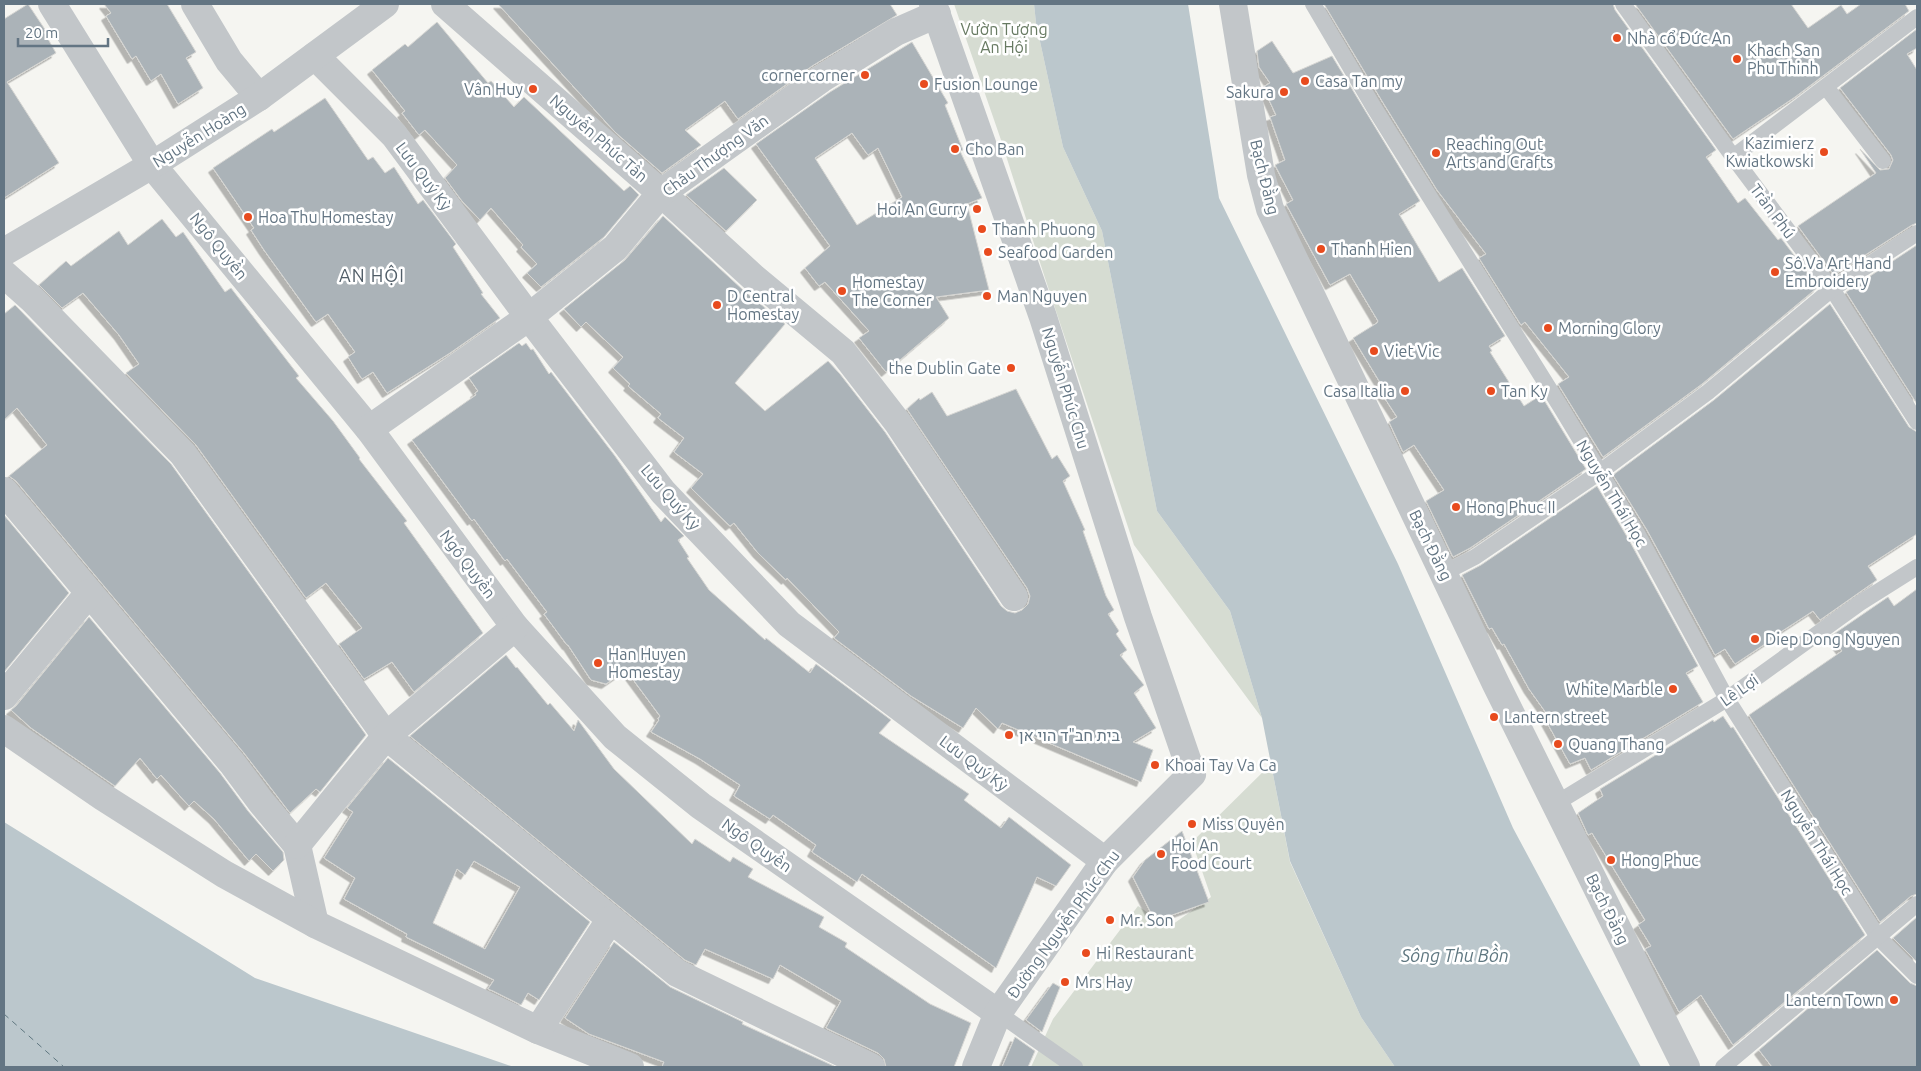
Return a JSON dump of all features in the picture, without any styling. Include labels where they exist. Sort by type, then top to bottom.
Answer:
[{"type":"street","name":"Ngô Quyền","points":[[52,4],[152,165],[369,430],[515,627],[616,737],[701,806],[998,1014]]},
{"type":"street","points":[[195,4],[229,60],[259,97]]},
{"type":"street","name":"Nguyễn Hoàng","points":[[4,252],[152,165],[259,97],[385,4]]},
{"type":"street","name":"Nguyễn Phúc Tần","points":[[445,4],[661,193],[754,278],[842,352],[898,424],[1014,597]]},
{"type":"street","name":"Bạch Đằng","points":[[1233,4],[1261,175],[1270,209],[1496,684],[1686,1067]]},
{"type":"street","name":"Châu Thượng Văn","points":[[369,430],[529,317],[615,248],[661,193],[821,79],[935,9]]},
{"type":"street","name":"Nguyễn Phúc Chu","points":[[935,9],[1044,317],[1138,617],[1192,774]]},
{"type":"street","name":"Lưu Quý Kỳ","points":[[315,56],[394,135],[529,317],[663,492],[789,624],[1104,862]]},
{"type":"street","points":[[4,274],[32,299],[183,454],[386,736],[677,973],[871,1067]]},
{"type":"street","points":[[4,491],[232,763],[261,802],[297,845],[315,924]]},
{"type":"street","points":[[4,696],[89,594]]},
{"type":"street","points":[[297,845],[386,736],[515,627]]},
{"type":"street","points":[[4,729],[103,797],[224,874],[315,924],[538,1030],[630,1067]]},
{"type":"street","name":"Đường Nguyễn Phúc Chu","points":[[976,1067],[998,1014],[1104,862],[1192,774]]},
{"type":"street","points":[[538,1030],[610,920]]},
{"type":"lane","name":"Nguyễn Thái Học","points":[[1313,4],[1373,106],[1638,535],[1727,699],[1878,937],[1917,976]]},
{"type":"lane","name":"Trần Phú","points":[[1623,4],[1832,289],[1917,422]]},
{"type":"lane","points":[[1734,157],[1917,18]]},
{"type":"lane","points":[[1826,87],[1882,161]]},
{"type":"lane","points":[[1444,573],[1475,557],[1600,472],[1708,392],[1832,289],[1917,233]]},
{"type":"lane","name":"Lê Lợi","points":[[1555,804],[1727,699],[1860,603],[1917,567]]},
{"type":"lane","points":[[1723,1067],[1917,904]]},
{"type":"lane","points":[[998,1014],[1075,1067]]},
{"type":"green space","name":"Vườn Tượng An Hội","points":[[954,4],[1034,4],[1036,23],[1063,147],[1102,231],[1157,511],[1230,611],[1262,718],[1134,545],[1001,140]]},
{"type":"green space","points":[[1271,764],[1290,862],[1361,1017],[1395,1067],[1031,1067],[1053,1019],[1138,906],[1169,927],[1211,897],[1192,842]]},
{"type":"water","name":"Sông Thu Bồn","points":[[1034,4],[1188,4],[1219,198],[1398,564],[1513,828],[1641,1067],[1395,1067],[1361,1017],[1290,861],[1262,718],[1230,611],[1157,511],[1102,231],[1063,147],[1036,23]]},
{"type":"water","points":[[4,822],[255,978],[514,1067],[4,1067]]},
{"type":"building","points":[[28,4],[46,31],[44,32],[56,53],[7,82],[59,163],[4,198],[4,19]]},
{"type":"building","points":[[104,4],[167,4],[196,52],[186,58],[203,88],[178,104],[161,74],[151,81],[136,56],[132,59],[106,16],[111,13]]},
{"type":"building","points":[[498,4],[890,4],[897,15],[812,66],[738,119],[725,101],[685,130],[701,145],[662,173],[615,132]]},
{"type":"building","points":[[1324,4],[1613,4],[1615,10],[1716,150],[1706,157],[1738,203],[1745,198],[1778,240],[1781,238],[1818,287],[1702,384],[1603,457],[1558,384],[1569,377],[1525,322],[1521,325],[1479,258],[1486,254],[1437,190]]},
{"type":"building","points":[[1635,4],[1791,4],[1808,28],[1841,5],[1847,14],[1861,4],[1905,4],[1909,11],[1795,97],[1733,139]]},
{"type":"building","points":[[437,22],[488,83],[491,81],[514,107],[524,97],[624,191],[630,186],[639,195],[604,237],[541,287],[527,273],[537,264],[521,247],[523,245],[491,208],[480,220],[462,201],[445,178],[457,165],[425,130],[419,135],[402,113],[405,111],[372,70],[405,44],[408,47]]},
{"type":"building","points":[[1917,29],[1917,48],[1907,54],[1917,70],[1917,223],[1834,275],[1798,226],[1876,173],[1860,149],[1880,170],[1889,169],[1893,160],[1840,88]]},
{"type":"building","points":[[1272,41],[1293,73],[1332,56],[1420,201],[1399,214],[1439,282],[1462,268],[1505,336],[1489,346],[1492,351],[1490,352],[1524,406],[1541,395],[1586,469],[1470,548],[1453,557],[1426,501],[1444,490],[1414,445],[1403,452],[1389,422],[1397,417],[1380,391],[1384,389],[1353,338],[1378,321],[1350,274],[1330,285],[1286,204],[1293,200],[1275,165],[1285,160],[1270,117],[1276,115],[1263,87],[1270,83],[1259,67],[1257,51]]},
{"type":"building","points":[[912,42],[948,103],[945,105],[963,150],[960,151],[982,198],[967,204],[989,290],[936,297],[949,318],[886,372],[859,338],[869,331],[825,282],[819,286],[805,268],[830,246],[756,144],[830,92]],"holes":[[[852,133],[868,155],[878,148],[902,197],[857,225],[815,158]]]},
{"type":"building","points":[[325,98],[368,160],[373,157],[385,173],[394,167],[418,204],[423,200],[456,244],[453,247],[483,293],[481,294],[500,318],[450,353],[387,393],[373,372],[362,379],[348,357],[355,352],[328,314],[316,322],[264,250],[251,230],[254,228],[213,168],[272,129],[274,132]]},
{"type":"building","points":[[724,168],[757,200],[726,231],[686,195]]},
{"type":"building","points":[[663,216],[743,290],[785,324],[735,383],[765,411],[828,361],[885,432],[1001,606],[1007,611],[1015,613],[1022,610],[1028,604],[1030,596],[1027,588],[907,409],[919,398],[920,400],[932,392],[947,416],[1016,389],[1052,459],[1057,455],[1070,476],[1063,481],[1085,530],[1083,531],[1106,596],[1114,610],[1108,614],[1119,631],[1116,634],[1127,650],[1120,655],[1144,685],[1134,693],[1156,728],[1133,742],[1153,750],[1141,782],[1002,723],[998,729],[976,708],[963,728],[911,696],[834,638],[839,632],[787,578],[786,580],[758,553],[734,523],[730,526],[691,488],[703,474],[674,452],[684,438],[658,418],[661,414],[628,386],[630,384],[613,368],[623,357],[586,322],[581,327],[564,309],[625,260]]},
{"type":"building","points":[[162,219],[176,237],[183,232],[225,292],[231,288],[299,376],[296,378],[333,421],[359,459],[407,521],[404,523],[483,633],[414,692],[392,662],[364,679],[339,644],[362,628],[326,583],[306,598],[196,445],[126,373],[139,364],[119,335],[83,293],[62,308],[39,285],[66,261],[71,266],[119,231],[128,245]]},
{"type":"building","points":[[1917,245],[1917,404],[1846,292]]},
{"type":"building","points":[[1830,304],[1909,427],[1917,432],[1917,534],[1868,566],[1877,580],[1820,620],[1813,611],[1735,664],[1725,649],[1715,655],[1647,530],[1613,475],[1714,400]]},
{"type":"building","points":[[15,305],[171,464],[366,735],[320,792],[316,789],[290,813],[244,753],[16,481],[9,476],[47,445],[17,408],[4,420],[4,314]]},
{"type":"building","points":[[519,343],[522,346],[526,343],[531,350],[533,349],[549,374],[551,372],[615,456],[661,522],[665,517],[684,536],[678,540],[689,557],[687,558],[709,590],[765,640],[766,638],[810,673],[816,664],[891,720],[879,733],[969,794],[964,800],[1001,828],[1009,817],[1071,865],[1056,886],[1037,877],[996,968],[862,874],[857,882],[812,852],[816,845],[773,815],[770,819],[734,796],[740,785],[700,759],[651,732],[660,716],[626,670],[606,684],[591,680],[568,645],[544,614],[547,612],[507,559],[505,561],[474,519],[472,521],[412,440],[476,395],[475,393],[478,391],[469,378]]},
{"type":"building","points":[[1597,486],[1698,666],[1686,673],[1703,702],[1591,770],[1585,758],[1570,764],[1545,719],[1549,717],[1529,689],[1504,644],[1502,645],[1492,628],[1489,629],[1462,575],[1481,565]]},
{"type":"building","points":[[4,515],[69,593],[4,672]]},
{"type":"building","points":[[1917,589],[1917,894],[1911,896],[1880,922],[1749,715],[1842,651],[1831,636],[1888,597],[1894,606]]},
{"type":"building","points":[[89,617],[220,773],[248,811],[283,852],[284,860],[273,871],[256,854],[249,861],[214,819],[194,801],[189,806],[161,775],[157,779],[140,758],[115,786],[31,728],[11,710]]},
{"type":"building","points":[[506,655],[548,705],[550,703],[574,731],[578,720],[614,769],[692,844],[695,839],[730,862],[733,857],[753,869],[748,877],[824,917],[819,927],[847,943],[845,947],[930,1004],[971,1023],[954,1067],[886,1067],[884,1059],[878,1053],[826,1028],[841,1001],[780,965],[773,979],[705,949],[696,965],[685,960],[410,736]]},
{"type":"building","points":[[1723,716],[1731,728],[1733,727],[1865,935],[1733,1045],[1701,995],[1679,1012],[1645,949],[1651,946],[1638,925],[1645,920],[1592,833],[1588,835],[1578,813],[1603,796],[1600,789],[1713,720],[1714,722]]},
{"type":"building","points":[[388,758],[590,922],[539,1000],[528,993],[521,1005],[488,989],[494,980],[406,937],[407,934],[344,899],[355,878],[324,858],[353,812],[347,808]],"holes":[[[474,861],[520,887],[485,949],[433,923],[457,869],[465,875]]]},
{"type":"building","points":[[1182,831],[1209,902],[1155,921],[1133,877],[1145,860]]},
{"type":"building","points":[[1917,917],[1917,962],[1893,938]]},
{"type":"building","points":[[614,942],[670,987],[743,1022],[742,1024],[836,1067],[662,1067],[664,1062],[589,1034],[565,1018]]},
{"type":"building","points":[[1877,950],[1910,983],[1917,986],[1917,1067],[1772,1067],[1759,1050]]},
{"type":"building","points":[[1053,983],[1060,987],[1042,1032],[1026,1020]]},
{"type":"building","points":[[1015,1037],[1035,1051],[1028,1067],[1002,1067]]},
{"type":"ferry route","points":[[4,1014],[64,1067]]},
{"type":"place","name":"Nhà cổ Đức An","points":[[1617,38]]},
{"type":"place","name":"Khach San Phu Thinh","points":[[1737,59]]},
{"type":"place","name":"cornercorner","points":[[865,75]]},
{"type":"place","name":"Casa Tan my","points":[[1305,81]]},
{"type":"place","name":"Fusion Lounge","points":[[924,84]]},
{"type":"place","name":"Vân Huy","points":[[533,89]]},
{"type":"place","name":"Sakura","points":[[1284,92]]},
{"type":"place","name":"Cho Ban","points":[[955,149]]},
{"type":"place","name":"Kazimierz Kwiatkowski","points":[[1824,152]]},
{"type":"place","name":"Reaching Out Arts and Crafts","points":[[1436,153]]},
{"type":"place","name":"Hoi An Curry","points":[[977,209]]},
{"type":"place","name":"Hoa Thu Homestay","points":[[248,217]]},
{"type":"place","name":"Thanh Phuong","points":[[982,229]]},
{"type":"place","name":"Thanh Hien","points":[[1321,249]]},
{"type":"place","name":"Seafood Garden","points":[[988,252]]},
{"type":"place","name":"Sô.Va Art Hand Embroidery","points":[[1775,272]]},
{"type":"place","name":"Homestay The Corner","points":[[842,291]]},
{"type":"place","name":"Man Nguyen","points":[[987,296]]},
{"type":"place","name":"D Central Homestay","points":[[717,305]]},
{"type":"place","name":"Morning Glory","points":[[1548,328]]},
{"type":"place","name":"Viet Vic","points":[[1374,351]]},
{"type":"place","name":"the Dublin Gate","points":[[1011,368]]},
{"type":"place","name":"Casa Italia","points":[[1405,391]]},
{"type":"place","name":"Tan Ky","points":[[1491,391]]},
{"type":"place","name":"Hong Phuc II","points":[[1456,507]]},
{"type":"place","name":"Diep Dong Nguyen","points":[[1755,639]]},
{"type":"place","name":"Han Huyen Homestay","points":[[598,663]]},
{"type":"place","name":"White Marble","points":[[1673,689]]},
{"type":"place","name":"Lantern street","points":[[1494,717]]},
{"type":"place","name":"בית חב\"ד הוי אן","points":[[1009,735]]},
{"type":"place","name":"Quang Thang","points":[[1558,744]]},
{"type":"place","name":"Khoai Tay Va Ca","points":[[1155,765]]},
{"type":"place","name":"Miss Quyên","points":[[1192,824]]},
{"type":"place","name":"Hoi An Food Court","points":[[1161,854]]},
{"type":"place","name":"Hong Phuc","points":[[1611,860]]},
{"type":"place","name":"Mr. Son","points":[[1110,920]]},
{"type":"place","name":"Hi Restaurant","points":[[1086,953]]},
{"type":"place","name":"Mrs Hay","points":[[1065,982]]},
{"type":"place","name":"Lantern Town","points":[[1894,1000]]},
{"type":"district","name":"AN HỘI","points":[[372,276]]}]
